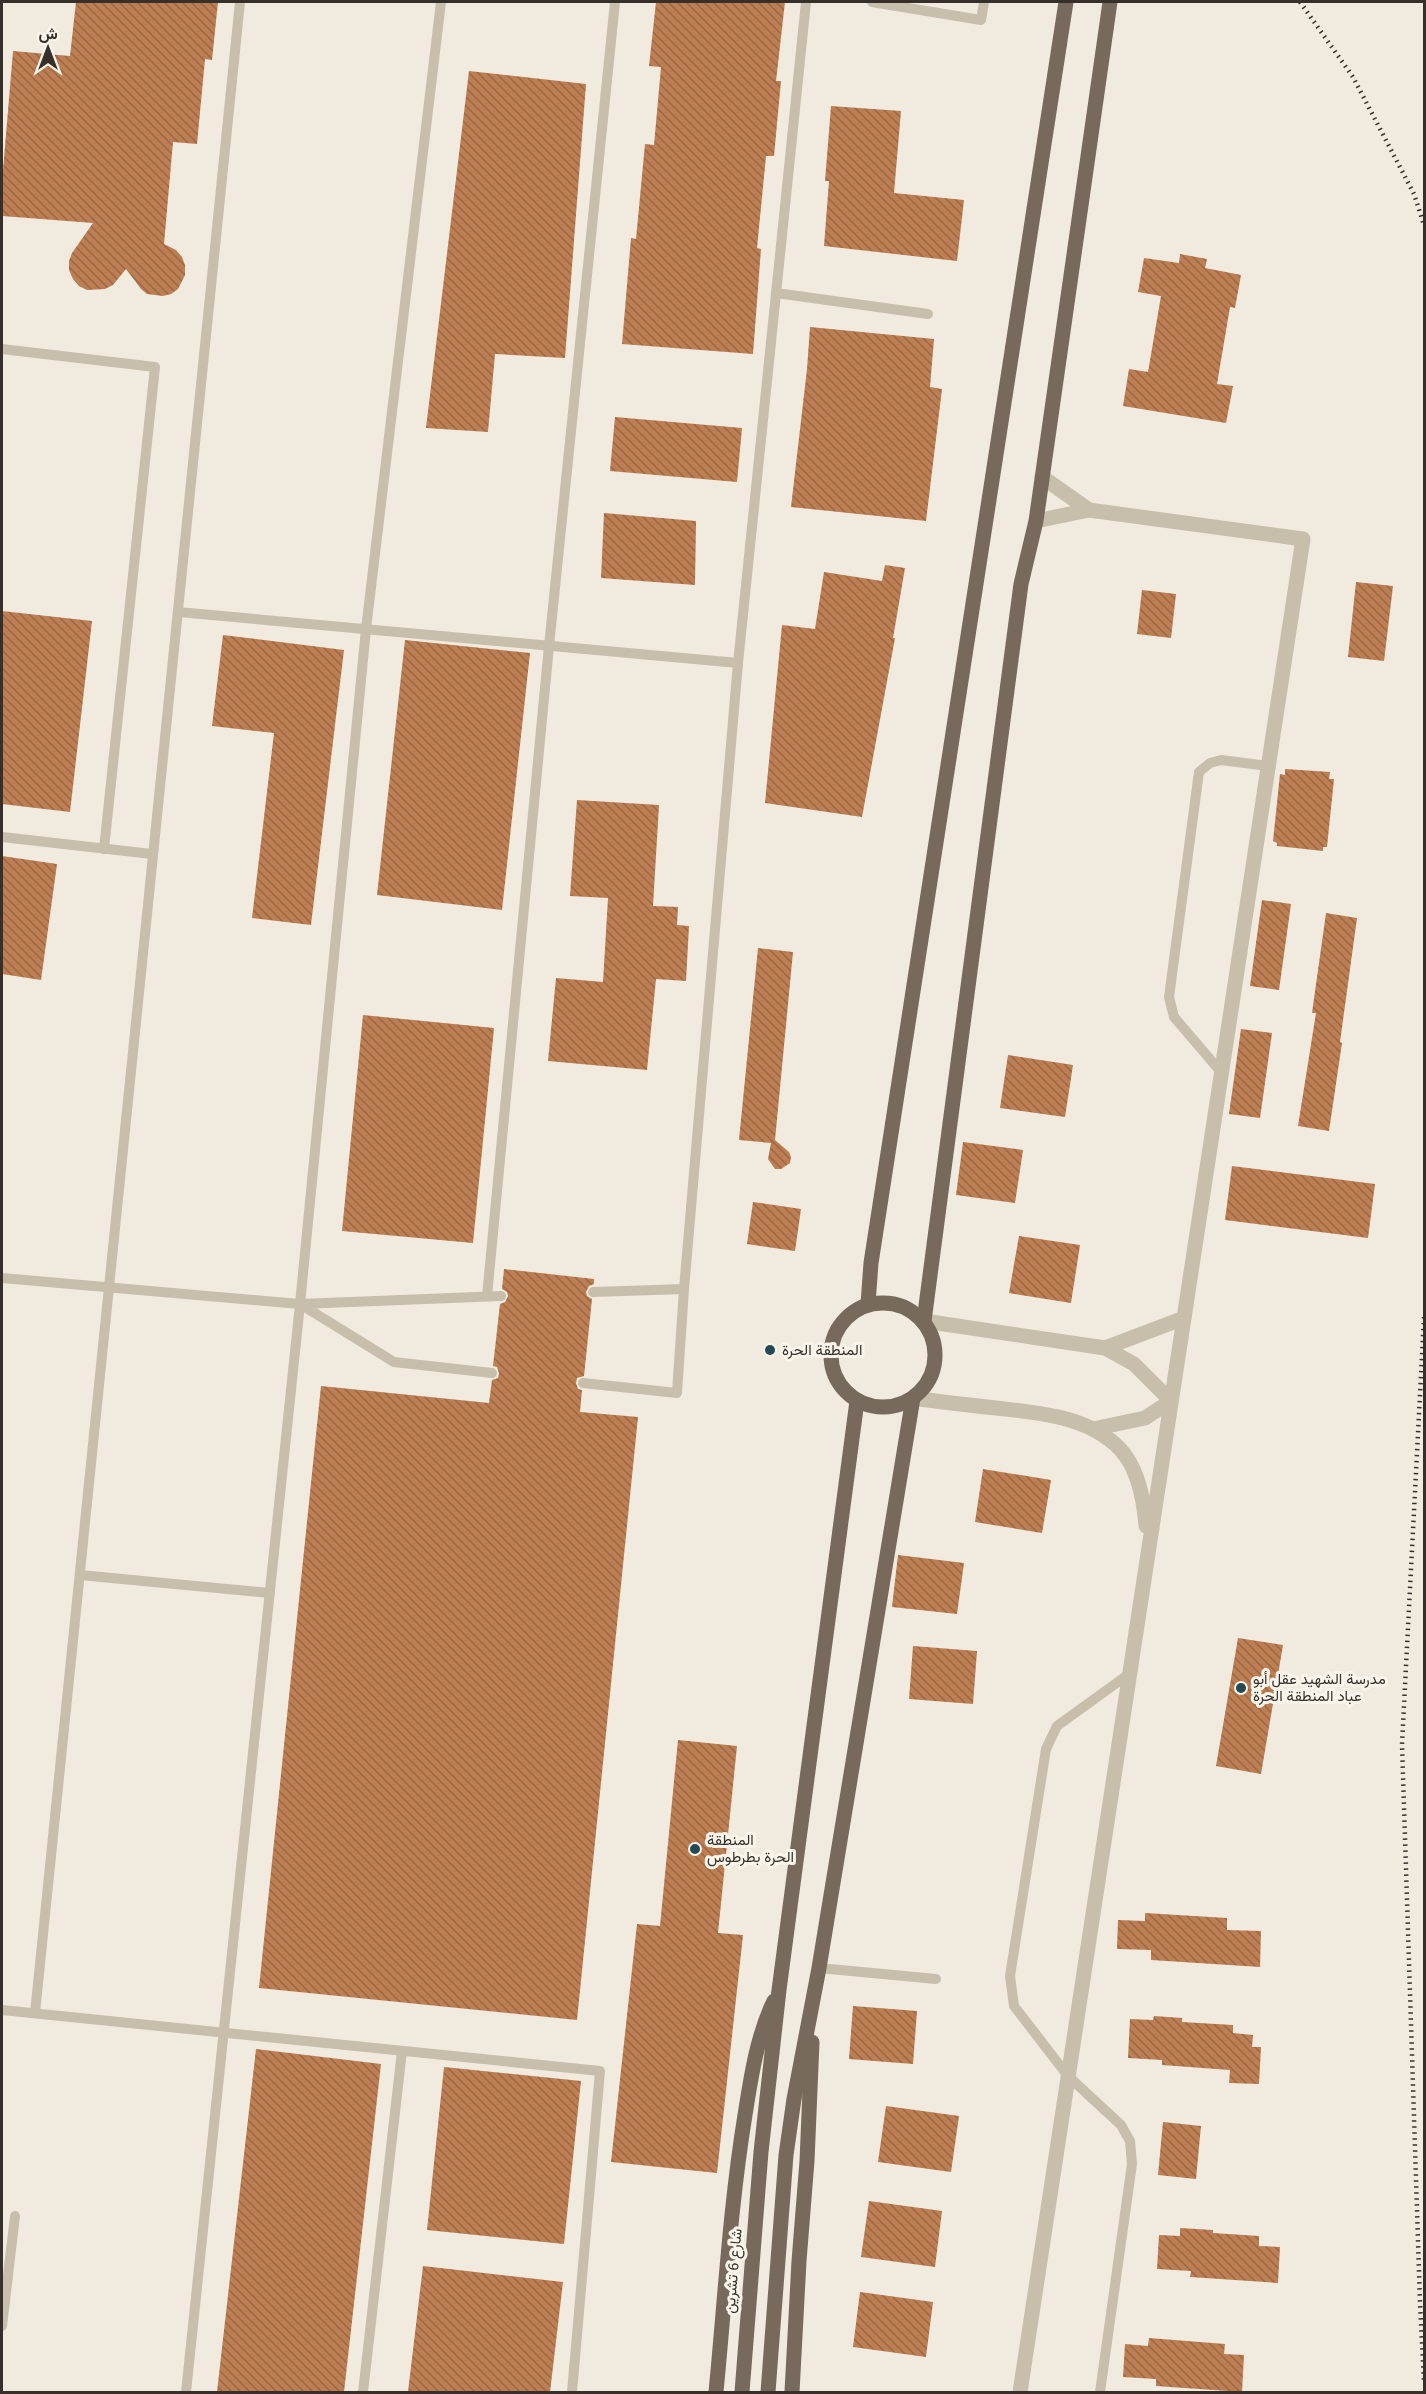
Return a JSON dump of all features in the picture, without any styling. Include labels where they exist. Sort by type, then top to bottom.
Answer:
[{"type":"main road","points":[[868,1304],[871,1263],[1066,2]]},
{"type":"main road","points":[[924,1321],[1020,584],[1036,521],[1110,2]]},
{"type":"main road","points":[[889,1302],[908,1308],[924,1321],[934,1339],[937,1356],[930,1379],[913,1398],[895,1406],[876,1407],[857,1401],[844,1389],[834,1375],[830,1358],[832,1340],[840,1324],[852,1312],[868,1304],[889,1302]]},
{"type":"main road","points":[[768,2392],[786,2155],[913,1398]]},
{"type":"main road","name":"شارع 6 تشرين","points":[[742,2392],[761,2152],[779,1990],[857,1401]]},
{"type":"main road","points":[[716,2392],[740,2145],[765,2020],[779,1990]]},
{"type":"main road","points":[[792,2392],[807,2161],[813,1995]]},
{"type":"street","points":[[1042,477],[1089,510]]},
{"type":"street","points":[[1020,2392],[1303,539],[1089,510],[1036,521]]},
{"type":"street","points":[[1105,1348],[1184,1318]]},
{"type":"street","points":[[924,1321],[1105,1348],[1134,1364],[1171,1401]]},
{"type":"street","points":[[913,1398],[1055,1415],[1093,1429],[1121,1450],[1137,1476],[1149,1549]]},
{"type":"street","points":[[1093,1429],[1144,1418],[1171,1401]]},
{"type":"lane","points":[[35,2013],[240,2]]},
{"type":"lane","points":[[186,2392],[300,1304],[366,629],[441,2]]},
{"type":"lane","points":[[487,1296],[549,646],[615,2]]},
{"type":"lane","points":[[583,1383],[677,1393],[738,663],[806,2]]},
{"type":"lane","points":[[872,2],[981,20],[984,2]]},
{"type":"lane","points":[[776,293],[928,314]]},
{"type":"lane","points":[[2,350],[155,367],[104,849]]},
{"type":"lane","points":[[178,612],[738,663]]},
{"type":"lane","points":[[1221,1072],[1174,1017],[1169,997],[1199,772],[1210,763],[1221,760],[1268,766]]},
{"type":"lane","points":[[2,837],[152,854]]},
{"type":"lane","points":[[2,1278],[300,1304],[501,1296]]},
{"type":"lane","points":[[593,1292],[684,1289]]},
{"type":"lane","points":[[300,1304],[394,1362],[492,1373]]},
{"type":"lane","points":[[80,1575],[270,1593]]},
{"type":"lane","points":[[1100,2392],[1132,2164],[1130,2141],[1121,2125],[1068,2076],[1014,2006],[1010,1976],[1046,1749],[1057,1726],[1130,1674]]},
{"type":"lane","points":[[819,1968],[936,1979]]},
{"type":"lane","points":[[2,2010],[600,2071],[572,2392]]},
{"type":"lane","points":[[363,2392],[402,2051]]},
{"type":"lane","points":[[2,2326],[15,2216]]},
{"type":"building","points":[[76,2],[218,2],[212,60],[205,59],[197,144],[173,142],[164,244],[176,250],[182,257],[185,275],[178,289],[171,294],[163,296],[147,294],[126,269],[113,285],[105,289],[87,290],[79,286],[69,270],[69,261],[93,223],[2,216],[2,182],[13,51],[70,56]]},
{"type":"building","points":[[656,2],[785,2],[776,81],[781,81],[774,156],[766,156],[757,248],[761,249],[753,354],[622,344],[631,238],[636,239],[645,144],[654,145],[661,67],[649,66]]},
{"type":"building","points":[[469,71],[586,84],[565,358],[495,354],[488,432],[426,428]]},
{"type":"building","points":[[831,106],[901,111],[894,193],[964,200],[957,261],[824,246],[829,181],[825,181]]},
{"type":"building","points":[[1180,254],[1207,259],[1205,268],[1241,275],[1235,308],[1230,307],[1217,384],[1233,386],[1226,423],[1123,406],[1129,369],[1148,372],[1161,296],[1138,292],[1144,258],[1179,263]]},
{"type":"building","points":[[810,327],[934,339],[930,387],[942,389],[926,521],[791,507]]},
{"type":"building","points":[[615,417],[742,428],[737,482],[610,471]]},
{"type":"building","points":[[604,513],[696,521],[695,585],[601,578]]},
{"type":"building","points":[[885,565],[905,568],[893,638],[895,638],[862,817],[765,803],[782,625],[815,629],[824,572],[882,581]]},
{"type":"building","points":[[1356,582],[1393,586],[1384,661],[1348,657]]},
{"type":"building","points":[[1142,590],[1176,594],[1171,638],[1137,634]]},
{"type":"building","points":[[2,611],[92,621],[70,812],[2,804]]},
{"type":"building","points":[[223,635],[344,650],[311,925],[252,918],[274,733],[212,726]]},
{"type":"building","points":[[405,640],[530,653],[502,910],[377,895]]},
{"type":"building","points":[[1285,769],[1330,772],[1329,779],[1334,779],[1327,847],[1323,847],[1323,851],[1277,846],[1277,843],[1273,841],[1280,774],[1285,775]]},
{"type":"building","points":[[577,800],[659,805],[653,906],[678,907],[677,925],[689,926],[686,981],[656,979],[647,1070],[548,1061],[556,978],[603,982],[608,898],[570,896]]},
{"type":"building","points":[[2,856],[57,864],[41,980],[2,974]]},
{"type":"building","points":[[1262,900],[1291,904],[1279,990],[1250,986]]},
{"type":"building","points":[[1326,913],[1357,918],[1329,1131],[1298,1126],[1316,1013],[1312,1013]]},
{"type":"building","points":[[758,948],[793,952],[775,1140],[789,1152],[791,1157],[790,1163],[781,1169],[775,1169],[768,1159],[771,1143],[739,1140]]},
{"type":"building","points":[[363,1015],[494,1028],[473,1243],[342,1231]]},
{"type":"building","points":[[1241,1029],[1272,1033],[1260,1118],[1229,1114]]},
{"type":"building","points":[[1008,1055],[1073,1065],[1065,1117],[1000,1108]]},
{"type":"building","points":[[963,1142],[1023,1150],[1015,1203],[956,1195]]},
{"type":"building","points":[[1232,1166],[1375,1184],[1368,1238],[1225,1220]]},
{"type":"building","points":[[753,1202],[801,1209],[795,1251],[747,1244]]},
{"type":"building","points":[[1019,1236],[1080,1245],[1071,1303],[1009,1293]]},
{"type":"building","points":[[504,1269],[594,1279],[594,1284],[589,1286],[586,1292],[587,1296],[592,1299],[584,1376],[577,1378],[576,1383],[578,1389],[582,1390],[580,1412],[638,1417],[577,2020],[259,1988],[321,1386],[489,1403],[492,1380],[498,1378],[499,1373],[497,1367],[493,1366],[500,1304],[505,1302],[508,1296],[507,1292],[502,1289]]},
{"type":"building","points":[[983,1469],[1051,1480],[1042,1533],[975,1522]]},
{"type":"building","points":[[898,1555],[964,1563],[957,1614],[892,1607]]},
{"type":"building","points":[[1238,1638],[1283,1645],[1261,1774],[1216,1766]]},
{"type":"building","points":[[913,1646],[977,1651],[973,1704],[909,1699]]},
{"type":"building","points":[[678,1740],[737,1746],[718,1933],[743,1935],[717,2173],[611,2162],[637,1924],[660,1926]]},
{"type":"building","points":[[1145,1913],[1227,1918],[1227,1930],[1261,1931],[1260,1967],[1151,1960],[1151,1950],[1117,1949],[1118,1920],[1145,1921]]},
{"type":"building","points":[[853,2006],[917,2011],[913,2064],[849,2059]]},
{"type":"building","points":[[1154,2016],[1182,2018],[1182,2022],[1233,2025],[1233,2033],[1253,2035],[1252,2047],[1261,2047],[1259,2084],[1229,2083],[1230,2070],[1162,2065],[1162,2060],[1128,2058],[1130,2019],[1153,2020]]},
{"type":"building","points":[[256,2049],[381,2064],[344,2392],[217,2392]]},
{"type":"building","points":[[444,2067],[581,2081],[564,2244],[427,2230]]},
{"type":"building","points":[[886,2106],[959,2116],[951,2172],[878,2162]]},
{"type":"building","points":[[1163,2122],[1201,2126],[1196,2179],[1158,2175]]},
{"type":"building","points":[[869,2201],[942,2211],[935,2267],[861,2257]]},
{"type":"building","points":[[1180,2228],[1259,2236],[1259,2246],[1280,2247],[1278,2283],[1190,2277],[1191,2271],[1157,2269],[1159,2235],[1180,2236]]},
{"type":"building","points":[[423,2266],[563,2282],[550,2392],[408,2392]]},
{"type":"building","points":[[860,2292],[933,2302],[926,2357],[853,2347]]},
{"type":"building","points":[[1149,2338],[1225,2344],[1224,2354],[1244,2355],[1242,2392],[1156,2386],[1156,2379],[1123,2377],[1125,2344],[1148,2346]]},
{"type":"railway","points":[[1300,2],[1353,77],[1414,194],[1424,225]]},
{"type":"railway","points":[[1424,1317],[1402,1744],[1424,2382]]},
{"type":"place","name":"المنطقة الحرة","points":[[770,1350]]},
{"type":"place","name":"مدرسة الشهيد عقل أبو عباد المنطقة الحرة","points":[[1241,1688]]},
{"type":"place","name":"المنطقة الحرة بطرطوس","points":[[695,1849]]}]
